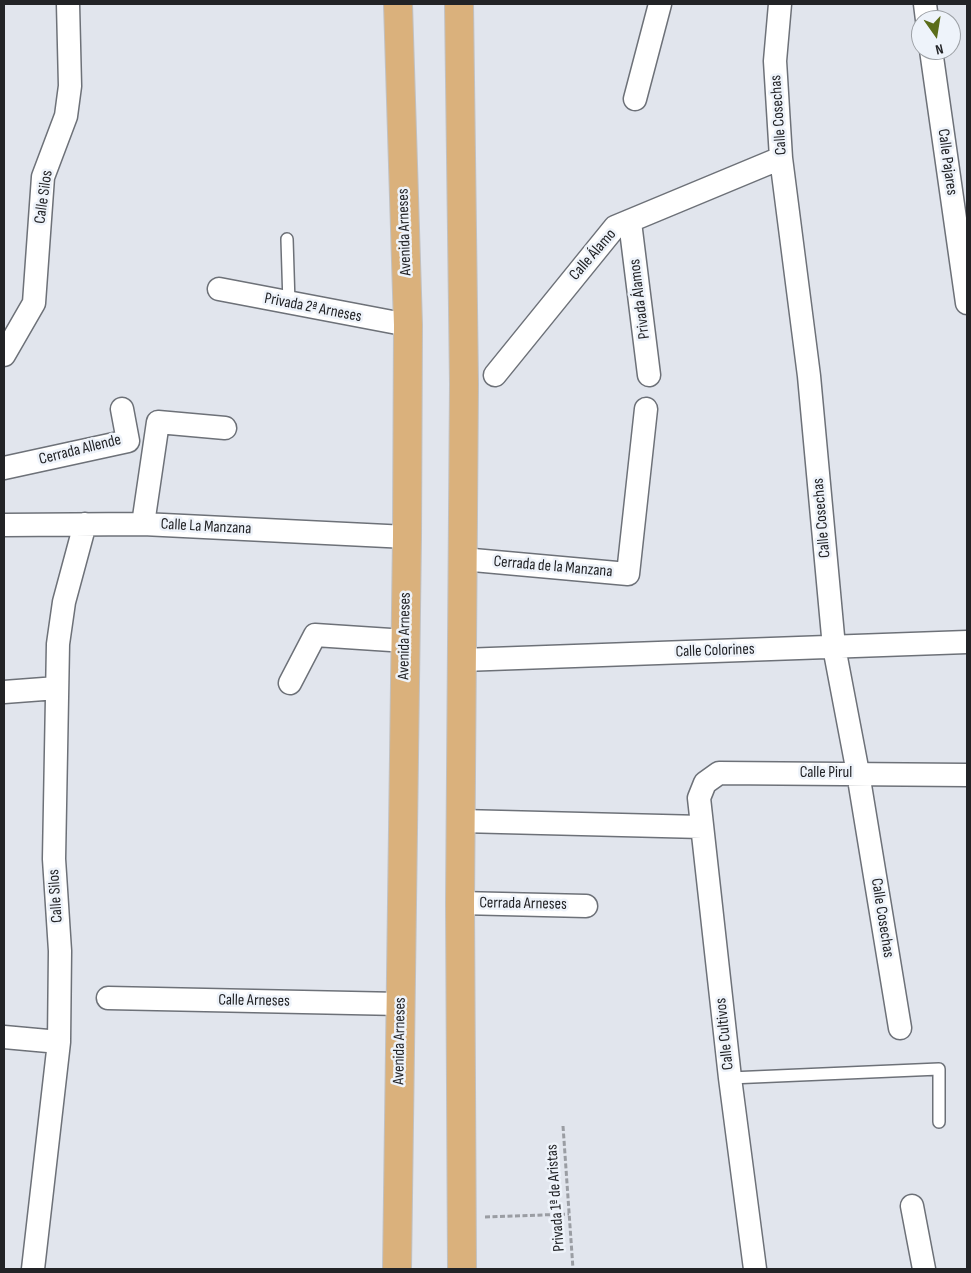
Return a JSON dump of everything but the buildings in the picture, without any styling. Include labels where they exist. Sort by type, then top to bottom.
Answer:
[{"type":"main road","name":"Avenida Arneses","points":[[398,4],[408,325],[398,1269]]},
{"type":"main road","points":[[459,4],[464,384],[460,903],[462,1269]]},
{"type":"street","name":"Calle Silos","points":[[4,355],[34,303],[43,177],[66,116],[70,86],[68,4]]},
{"type":"street","points":[[635,100],[660,4]]},
{"type":"street","name":"Calle Cosechas","points":[[780,4],[775,62],[781,158],[808,376],[834,647],[858,773],[900,1028]]},
{"type":"street","name":"Calle Pajares","points":[[932,60],[967,303]]},
{"type":"street","name":"Calle Álamo","points":[[495,374],[615,227],[781,158]]},
{"type":"street","name":"Privada Álamos","points":[[630,222],[649,375]]},
{"type":"street","name":"Privada 2ª Arneses","points":[[219,289],[289,304],[408,325]]},
{"type":"street","name":"Cerrada Allende","points":[[4,468],[128,441],[122,409]]},
{"type":"street","name":"Cerrada de la Manzana","points":[[462,559],[628,574],[646,409]]},
{"type":"street","points":[[143,524],[158,422],[225,428]]},
{"type":"street","name":"Calle La Manzana","points":[[4,520],[86,524],[143,524],[407,537]]},
{"type":"street","name":"Calle Silos","points":[[33,1269],[59,1042],[60,951],[54,859],[58,644],[64,602],[86,524]]},
{"type":"street","points":[[290,683],[315,635],[406,641]]},
{"type":"street","name":"Calle Colorines","points":[[462,660],[967,642]]},
{"type":"street","points":[[4,692],[57,688]]},
{"type":"street","name":"Calle Pirul","points":[[699,798],[705,783],[719,773],[967,775]]},
{"type":"street","name":"Calle Cultivos","points":[[699,798],[730,1078],[755,1269]]},
{"type":"street","points":[[461,821],[702,827]]},
{"type":"street","name":"Cerrada Arneses","points":[[460,903],[586,906]]},
{"type":"street","name":"Calle Arneses","points":[[108,998],[400,1004]]},
{"type":"street","points":[[4,1038],[59,1042]]},
{"type":"street","points":[[912,1206],[924,1269]]},
{"type":"lane","points":[[287,239],[289,304]]},
{"type":"lane","points":[[730,1078],[939,1069],[939,1122]]},
{"type":"path","name":"Privada 1ª de Aristas","points":[[563,1126],[573,1269]]},
{"type":"path","points":[[462,1218],[569,1214]]}]
